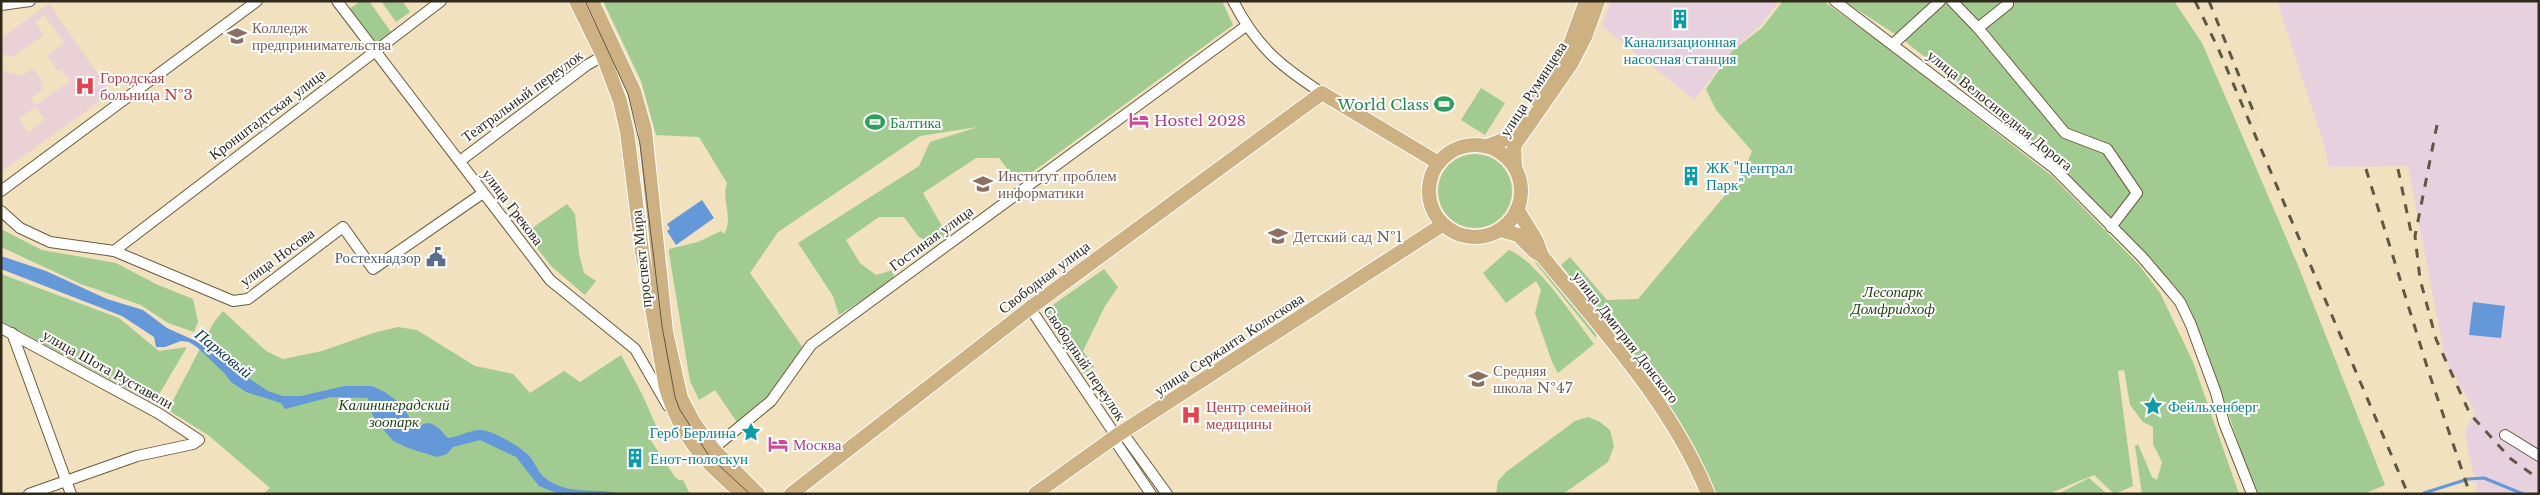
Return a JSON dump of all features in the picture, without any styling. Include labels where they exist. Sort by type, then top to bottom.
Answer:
[{"type":"main road","name":"проспект Мира","points":[[576,1],[603,56],[620,101],[627,132],[642,251],[666,388],[676,418],[742,494]]},
{"type":"main road","name":"проспект Мира","points":[[592,1],[634,91],[644,130],[666,332],[674,376],[681,398],[708,454],[758,494]]},
{"type":"main road","name":"улица Румянцева","points":[[1487,146],[1504,140],[1536,98],[1570,45],[1586,1]]},
{"type":"main road","name":"улица Румянцева","points":[[1515,166],[1514,146],[1571,64],[1585,37],[1598,1]]},
{"type":"main road","points":[[1322,94],[1437,162]]},
{"type":"main road","name":"Свободная улица","points":[[791,494],[1030,308],[1322,94]]},
{"type":"main road","points":[[1467,144],[1487,146],[1502,153],[1515,166],[1521,188],[1517,210],[1511,220],[1500,230],[1487,236],[1471,237],[1456,233],[1442,225],[1432,211],[1428,194],[1430,177],[1437,162],[1451,150],[1467,144]]},
{"type":"main road","name":"улица Дмитрия Донского","points":[[1517,210],[1536,240],[1542,256],[1650,392],[1682,439],[1708,494]]},
{"type":"main road","name":"улица Сержанта Колоскова","points":[[1035,494],[1117,435],[1442,225]]},
{"type":"main road","name":"улица Дмитрия Донского","points":[[1500,230],[1518,235],[1535,252],[1542,256]]},
{"type":"street","points":[[2,1],[1,6],[30,1]]},
{"type":"street","points":[[1,191],[257,1]]},
{"type":"street","name":"улица Грекова","points":[[337,1],[373,52],[460,161],[550,280],[635,349],[676,418]]},
{"type":"street","name":"Кронштадтская улица","points":[[114,251],[440,1]]},
{"type":"street","points":[[1233,1],[1246,26],[1275,61],[1322,94]]},
{"type":"street","name":"улица Велосипедная Дорога","points":[[1835,1],[2054,168],[2112,226],[2180,302],[2200,349],[2224,423],[2252,494]]},
{"type":"street","points":[[1893,44],[1940,1]]},
{"type":"street","points":[[1952,1],[1978,28],[2065,132],[2107,150],[2138,193],[2112,226]]},
{"type":"street","points":[[1978,28],[2008,4],[2007,1]]},
{"type":"street","name":"Гостиная улица","points":[[708,454],[771,401],[811,345],[1246,26]]},
{"type":"street","name":"Театральный переулок","points":[[460,161],[587,65],[603,56]]},
{"type":"street","name":"улица Носова","points":[[1,211],[20,228],[50,242],[114,251],[218,296],[240,301],[248,299],[344,227],[373,269],[483,193]]},
{"type":"street","name":"Свободный переулок","points":[[1030,308],[1117,435]]},
{"type":"street","name":"улица Шота Руставели","points":[[1,328],[158,413],[199,440],[193,444],[137,456],[67,482]]},
{"type":"street","points":[[12,333],[71,494]]},
{"type":"street","points":[[1117,435],[1151,494]]},
{"type":"street","points":[[1117,435],[1167,494]]},
{"type":"street","points":[[2505,435],[2539,456]]},
{"type":"street","points":[[29,494],[67,482]]},
{"type":"shaded area","points":[[1611,1],[1779,1],[1760,26],[1732,51],[1694,100],[1602,26]]},
{"type":"shaded area","points":[[2277,1],[2539,1],[2539,494],[2475,494],[2477,485],[2469,456],[2465,431],[2475,412],[2445,359],[2408,166],[2329,167],[2324,145]]},
{"type":"shaded area","name":"Городская больница №3","points":[[49,3],[111,93],[1,172],[1,70],[22,76],[33,68],[42,81],[40,83],[44,89],[31,98],[36,105],[70,81],[61,69],[58,71],[47,56],[64,43],[44,15],[35,22],[44,35],[13,57],[1,54],[3,37]],"holes":[[[36,107],[45,120],[28,132],[19,118]]]},
{"type":"green space","points":[[361,1],[369,1],[391,32],[377,43],[369,37],[349,9]]},
{"type":"green space","points":[[381,1],[402,1],[410,12],[396,22]]},
{"type":"green space","name":"Балтика","points":[[603,1],[1222,1],[1233,25],[1027,176],[1012,175],[999,158],[976,158],[923,193],[947,235],[933,246],[918,236],[904,217],[879,217],[846,240],[860,263],[876,275],[893,270],[894,280],[839,315],[833,296],[798,243],[919,166],[930,142],[978,127],[920,136],[778,232],[750,273],[806,352],[771,401],[741,428],[715,390],[699,400],[690,381],[669,253],[669,249],[698,242],[721,231],[724,234],[728,222],[725,196],[727,183],[699,137],[656,135],[641,81]]},
{"type":"green space","name":"Лесопарк Домфридхоф","points":[[1783,1],[1823,1],[1876,39],[2052,176],[2139,265],[2160,293],[2193,362],[2239,494],[2142,494],[2135,446],[2138,444],[2152,477],[2157,480],[2162,462],[2153,444],[2153,427],[2143,422],[2130,405],[2124,370],[2118,371],[2133,486],[2114,494],[2094,475],[2048,494],[1716,494],[1702,462],[1667,402],[1648,374],[1561,265],[1570,257],[1607,300],[1638,299],[1743,174],[1752,151],[1716,110],[1706,89],[1732,51],[1762,28]]},
{"type":"green space","points":[[1844,1],[2174,1],[2202,43],[2297,263],[2385,485],[2364,494],[2259,494],[2248,471],[2206,348],[2175,286],[2036,143],[2004,121],[1901,38]]},
{"type":"green space","points":[[1481,88],[1505,103],[1485,135],[1461,120]]},
{"type":"green space","points":[[1475,154],[1496,160],[1506,170],[1512,191],[1506,212],[1496,222],[1475,228],[1454,222],[1444,212],[1438,191],[1444,170],[1454,160]]},
{"type":"green space","points":[[567,204],[575,214],[579,254],[584,273],[596,281],[585,295],[552,267],[525,233]]},
{"type":"green space","points":[[1,229],[42,250],[116,263],[156,284],[193,299],[198,322],[194,332],[168,323],[141,305],[81,284],[1,247]]},
{"type":"green space","points":[[1526,248],[1597,329],[1596,338],[1525,250]]},
{"type":"green space","points":[[1509,250],[1520,256],[1543,278],[1594,344],[1558,373],[1552,362],[1535,313],[1541,290],[1536,281],[1506,303],[1483,273]]},
{"type":"green space","points":[[1104,269],[1118,287],[1105,306],[1083,351],[1094,367],[1083,374],[1043,312]]},
{"type":"green space","points":[[1,274],[119,318],[159,351],[187,347],[154,403],[1,321]]},
{"type":"green space","name":"Калининградский зоопарк","points":[[223,311],[266,351],[283,359],[322,351],[373,333],[398,327],[417,330],[475,366],[513,374],[530,393],[564,371],[580,382],[621,355],[642,394],[658,430],[648,436],[675,477],[683,480],[690,494],[263,494],[270,488],[208,435],[168,410],[214,322]]},
{"type":"green space","points":[[1588,417],[1600,422],[1610,430],[1614,446],[1608,462],[1563,494],[1496,494],[1498,481],[1506,472],[1575,421]]},
{"type":"green space","points":[[2089,478],[2107,494],[2058,494]]},
{"type":"water","points":[[702,200],[714,218],[676,245],[667,231],[670,229],[667,224]]},
{"type":"water","points":[[1,256],[46,271],[107,299],[143,310],[167,328],[211,348],[235,369],[268,391],[283,396],[301,396],[344,386],[372,386],[385,392],[401,404],[416,428],[430,423],[439,428],[448,438],[473,431],[486,431],[500,436],[528,454],[544,477],[557,485],[565,488],[622,494],[559,494],[539,486],[516,457],[480,440],[453,447],[447,454],[437,457],[408,448],[393,441],[383,429],[372,414],[368,398],[331,397],[285,409],[281,403],[246,392],[231,382],[212,357],[189,342],[181,341],[165,347],[156,347],[154,337],[122,316],[1,269]]},
{"type":"water","points":[[2473,302],[2505,306],[2501,338],[2469,335]]},
{"type":"waterway","name":"Парковый","points":[[199,347],[223,370]]},
{"type":"waterway","name":"Парковый","points":[[2424,493],[2468,479],[2484,478],[2523,494]]},
{"type":"tram line","points":[[585,1],[628,94],[640,144],[662,326],[675,397],[680,410],[709,456],[750,494]]},
{"type":"railway","points":[[2195,1],[2218,48],[2408,494]]},
{"type":"railway","points":[[2209,1],[2256,118]]},
{"type":"railway","points":[[2437,125],[2415,236],[2420,279],[2436,339],[2470,414],[2511,459],[2539,479]]},
{"type":"railway","points":[[2366,169],[2429,373],[2470,494]]},
{"type":"railway","points":[[2398,169],[2412,237]]},
{"type":"place","name":"Канализационная насосная станция","points":[[1680,19]]},
{"type":"place","name":"Колледж предпринимательства","points":[[237,36]]},
{"type":"place","name":"Городская больница №3","points":[[85,86]]},
{"type":"place","name":"World Class","points":[[1444,104]]},
{"type":"place","name":"Hostel 2028","points":[[1139,120]]},
{"type":"place","name":"Балтика","points":[[875,122]]},
{"type":"place","name":"ЖК \"Централ Парк\"","points":[[1691,176]]},
{"type":"place","name":"Институт проблем информатики","points":[[983,184]]},
{"type":"place","name":"Детский сад №1","points":[[1278,236]]},
{"type":"place","name":"Ростехнадзор","points":[[436,257]]},
{"type":"place","name":"Средняя школа №47","points":[[1478,379]]},
{"type":"place","name":"Фейльхенберг","points":[[2153,406]]},
{"type":"place","name":"Центр семейной медицины","points":[[1191,415]]},
{"type":"place","name":"Герб Берлина","points":[[751,432]]},
{"type":"place","name":"Москва","points":[[778,444]]},
{"type":"place","name":"Енот-полоскун","points":[[635,458]]}]
